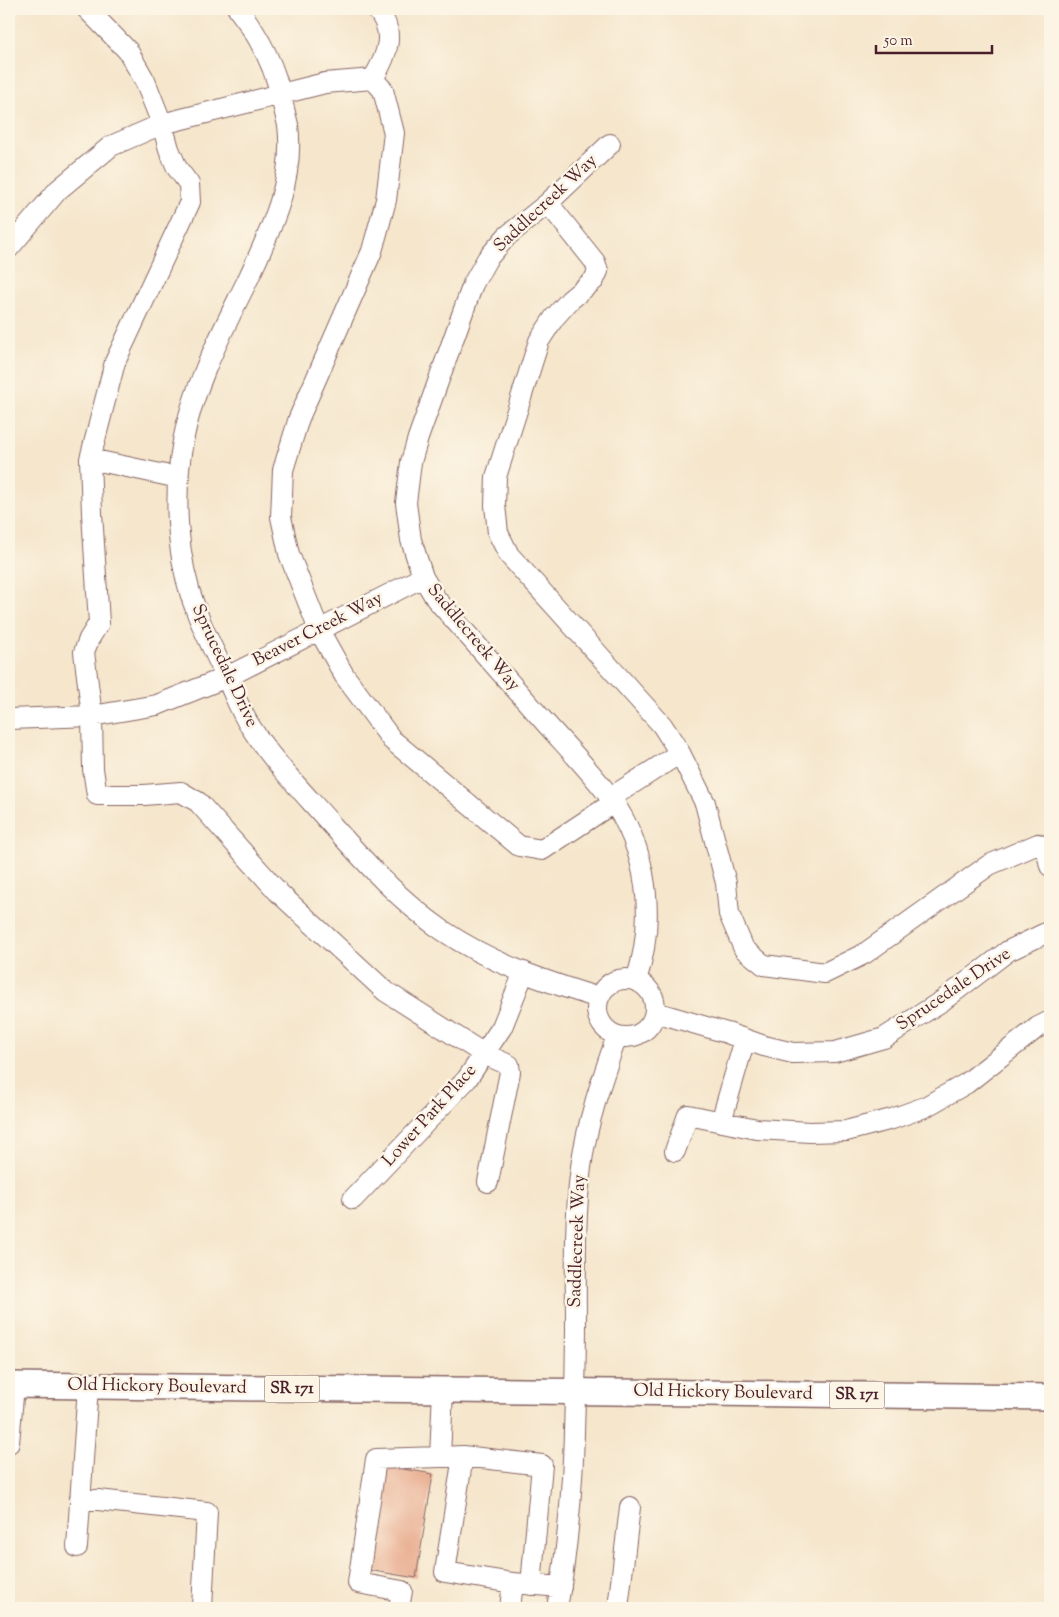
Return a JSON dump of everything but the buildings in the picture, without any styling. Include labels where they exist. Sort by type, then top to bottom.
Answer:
[{"type":"main road","name":"Old Hickory Boulevard","points":[[11,1385],[1050,1397]]},
{"type":"street","points":[[87,9],[128,51],[145,82],[177,168],[189,184],[190,202],[115,362],[90,459],[99,622],[84,652],[92,716],[93,769],[97,795],[144,795],[182,792],[198,802],[279,893],[384,991],[484,1054],[509,1065],[510,1072],[488,1182]]},
{"type":"street","name":"Sprucedale Drive","points":[[238,9],[260,40],[273,68],[288,127],[288,157],[277,213],[266,243],[204,371],[191,409],[183,442],[179,478],[179,526],[184,565],[194,607],[249,724],[274,759],[370,868],[408,904],[442,930],[471,948],[504,965],[599,998]]},
{"type":"street","points":[[373,79],[387,53],[388,34],[384,17],[376,9]]},
{"type":"street","points":[[13,235],[58,190],[111,146],[162,124],[325,83],[373,79]]},
{"type":"street","points":[[373,79],[383,90],[394,133],[386,200],[372,250],[299,418],[284,470],[281,517],[289,554],[319,630],[344,675],[392,740],[519,846],[542,850],[680,753]]},
{"type":"street","name":"Saddlecreek Way","points":[[610,144],[548,203],[507,236],[487,259],[474,284],[418,438],[411,462],[406,503],[411,540],[423,577],[436,598],[612,800],[627,826],[641,859],[648,898],[648,930],[636,981]]},
{"type":"street","points":[[548,203],[595,262],[598,271],[594,280],[570,300],[554,318],[539,341],[496,477],[495,505],[498,533],[509,555],[662,725],[680,753],[705,803],[726,883],[729,914],[744,949],[764,965],[825,973],[864,954],[989,865],[1038,844],[1046,852],[1050,866]]},
{"type":"street","points":[[90,459],[179,478]]},
{"type":"street","name":"Beaver Creek Way","points":[[9,719],[92,716],[157,705],[227,677],[423,577]]},
{"type":"street","name":"Sprucedale Drive","points":[[655,1012],[764,1046],[793,1053],[835,1052],[884,1038],[942,1001],[1008,951],[1050,931]]},
{"type":"street","name":"Lower Park Place","points":[[353,1199],[467,1079],[502,1027],[524,972]]},
{"type":"street","points":[[626,979],[636,981],[646,987],[652,996],[655,1012],[651,1023],[644,1031],[634,1036],[618,1036],[607,1030],[600,1021],[597,1010],[599,998],[612,983],[626,979]]},
{"type":"street","points":[[675,1151],[688,1115],[757,1129],[810,1132],[846,1131],[892,1119],[925,1107],[967,1083],[1038,1027],[1050,1021]]},
{"type":"street","name":"Saddlecreek Way","points":[[575,1392],[576,1221],[581,1166],[587,1132],[598,1090],[618,1036]]},
{"type":"street","points":[[721,1122],[744,1039]]},
{"type":"street","points":[[9,1443],[11,1385]]},
{"type":"street","points":[[77,1547],[88,1386]]},
{"type":"street","points":[[440,1457],[443,1390]]},
{"type":"street","points":[[557,1608],[565,1566],[574,1468],[575,1392]]},
{"type":"street","points":[[463,1456],[445,1572],[522,1584],[561,1587]]},
{"type":"street","points":[[399,1608],[402,1591],[358,1583],[376,1459],[463,1456],[542,1465],[522,1584],[510,1608]]},
{"type":"street","points":[[80,1498],[207,1512],[202,1608]]},
{"type":"street","points":[[618,1608],[630,1507]]}]
